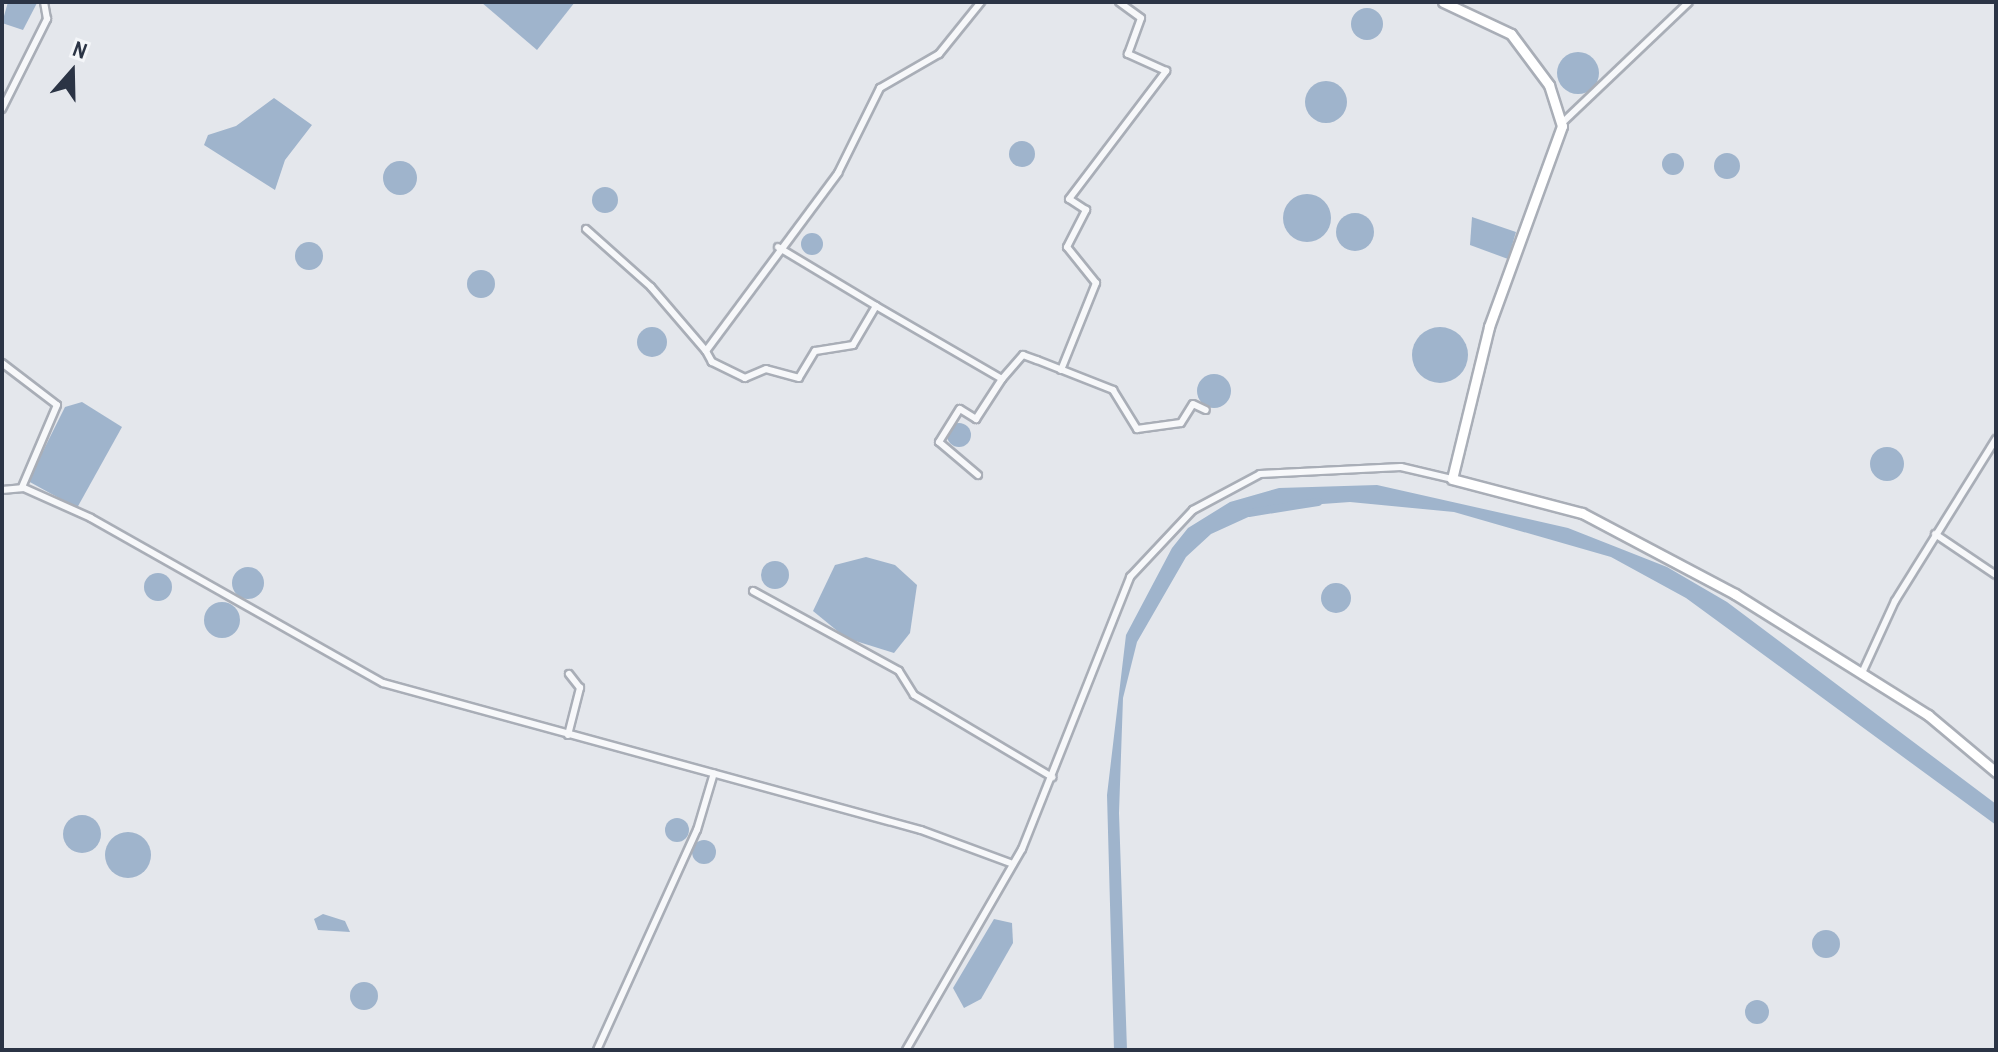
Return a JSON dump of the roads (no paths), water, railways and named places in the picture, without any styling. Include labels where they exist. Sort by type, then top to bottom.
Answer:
[{"type":"main road","points":[[1443,2],[1511,34],[1536,62],[1562,123],[1489,327],[1452,479],[1582,513],[1862,673],[1928,715],[1996,772]]},
{"type":"street","points":[[2,109],[47,19],[44,2]]},
{"type":"street","points":[[706,351],[778,247],[838,173],[880,88],[939,54],[981,2]]},
{"type":"street","points":[[1061,370],[1096,283],[1067,247],[1086,210],[1069,199],[1166,71],[1128,54],[1141,18],[1119,2]]},
{"type":"street","points":[[1562,123],[1689,2]]},
{"type":"street","points":[[586,229],[651,287],[712,362],[745,378],[766,369],[799,378],[815,351],[853,345],[876,306]]},
{"type":"street","points":[[778,247],[1002,379]]},
{"type":"street","points":[[978,475],[939,442],[960,409],[976,419],[1002,379],[1023,355],[1113,390],[1137,429],[1181,423],[1193,404],[1206,410]]},
{"type":"street","points":[[2,363],[57,405],[22,487]]},
{"type":"street","points":[[1862,673],[1935,534],[1996,439]]},
{"type":"street","points":[[906,1050],[1013,864],[1052,777],[1130,577],[1193,510],[1260,474],[1401,467],[1452,479]]},
{"type":"street","points":[[2,490],[22,487],[91,518],[336,663],[383,683],[921,830],[1013,864]]},
{"type":"street","points":[[1935,534],[1996,575]]},
{"type":"street","points":[[753,591],[899,671],[914,695],[1052,777]]},
{"type":"street","points":[[568,735],[580,688],[569,674]]},
{"type":"street","points":[[597,1050],[697,830],[714,773]]},
{"type":"water","points":[[8,2],[37,3],[23,30],[2,23]]},
{"type":"water","points":[[481,2],[575,2],[537,50]]},
{"type":"water","points":[[1367,8],[1378,13],[1383,24],[1378,35],[1367,40],[1356,35],[1351,24],[1356,13]]},
{"type":"water","points":[[1578,52],[1593,58],[1599,73],[1593,88],[1578,94],[1563,88],[1557,73],[1563,58]]},
{"type":"water","points":[[1326,81],[1341,87],[1347,102],[1341,117],[1326,123],[1311,117],[1305,102],[1311,87]]},
{"type":"water","points":[[274,98],[312,125],[285,160],[275,190],[204,145],[208,135],[236,126]]},
{"type":"water","points":[[1022,141],[1031,145],[1035,154],[1031,163],[1022,167],[1013,163],[1009,154],[1013,145]]},
{"type":"water","points":[[1673,153],[1681,156],[1684,164],[1681,172],[1673,175],[1665,172],[1662,164],[1665,156]]},
{"type":"water","points":[[1727,153],[1736,157],[1740,166],[1736,175],[1727,179],[1718,175],[1714,166],[1718,157]]},
{"type":"water","points":[[400,161],[412,166],[417,178],[412,190],[400,195],[388,190],[383,178],[388,166]]},
{"type":"water","points":[[605,187],[614,191],[618,200],[614,209],[605,213],[596,209],[592,200],[596,191]]},
{"type":"water","points":[[1307,194],[1324,201],[1331,218],[1324,235],[1307,242],[1290,235],[1283,218],[1290,201]]},
{"type":"water","points":[[1355,213],[1368,219],[1374,232],[1368,245],[1355,251],[1342,245],[1336,232],[1342,219]]},
{"type":"water","points":[[1472,217],[1516,232],[1508,259],[1470,245]]},
{"type":"water","points":[[808,233],[816,233],[823,244],[816,255],[808,255],[801,248],[801,240]]},
{"type":"water","points":[[309,242],[319,246],[323,256],[319,266],[309,270],[299,266],[295,256],[299,246]]},
{"type":"water","points":[[481,270],[491,274],[495,284],[491,294],[481,298],[471,294],[467,284],[471,274]]},
{"type":"water","points":[[652,327],[663,331],[667,342],[663,353],[652,357],[641,353],[637,342],[641,331]]},
{"type":"water","points":[[1440,327],[1460,335],[1468,355],[1460,375],[1440,383],[1420,375],[1412,355],[1420,335]]},
{"type":"water","points":[[1214,374],[1226,379],[1231,391],[1226,403],[1214,408],[1202,403],[1197,391],[1202,379]]},
{"type":"water","points":[[82,402],[122,427],[77,508],[28,481],[65,407]]},
{"type":"water","points":[[959,423],[967,427],[971,435],[967,443],[959,447],[951,443],[947,435],[951,427]]},
{"type":"water","points":[[1887,447],[1899,452],[1904,464],[1899,476],[1887,481],[1875,476],[1870,464],[1875,452]]},
{"type":"water","points":[[1377,485],[1568,528],[1667,567],[1727,602],[1996,804],[1996,825],[1686,598],[1611,557],[1454,512],[1350,502],[1268,508],[1211,534],[1186,557],[1137,642],[1123,698],[1119,813],[1127,1050],[1114,1050],[1107,795],[1126,635],[1172,548],[1188,528],[1230,502],[1279,488]]},
{"type":"water","points":[[866,557],[895,565],[917,585],[910,633],[894,653],[846,638],[813,611],[835,565]]},
{"type":"water","points":[[775,561],[785,565],[789,575],[785,585],[775,589],[765,585],[761,575],[765,565]]},
{"type":"water","points":[[248,567],[259,572],[264,583],[259,594],[248,599],[237,594],[232,583],[237,572]]},
{"type":"water","points":[[158,573],[168,577],[172,587],[168,597],[158,601],[148,597],[144,587],[148,577]]},
{"type":"water","points":[[1336,583],[1347,587],[1351,598],[1347,609],[1336,613],[1325,609],[1321,598],[1325,587]]},
{"type":"water","points":[[222,602],[234,608],[240,620],[234,632],[222,638],[210,632],[204,620],[210,608]]},
{"type":"water","points":[[82,815],[95,821],[101,834],[95,847],[82,853],[69,847],[63,834],[69,821]]},
{"type":"water","points":[[677,818],[686,821],[689,830],[686,839],[677,842],[668,839],[665,830],[668,821]]},
{"type":"water","points":[[128,832],[145,838],[151,855],[145,872],[128,878],[111,872],[105,855],[111,838]]},
{"type":"water","points":[[704,840],[712,844],[716,852],[712,860],[704,864],[696,860],[692,852],[696,844]]},
{"type":"water","points":[[323,914],[345,921],[350,932],[318,930],[314,919]]},
{"type":"water","points":[[994,919],[1012,923],[1013,943],[981,999],[964,1008],[953,988]]},
{"type":"water","points":[[1826,930],[1836,934],[1840,944],[1836,954],[1826,958],[1816,954],[1812,944],[1816,934]]},
{"type":"water","points":[[364,982],[374,986],[378,996],[374,1006],[364,1010],[354,1006],[350,996],[354,986]]},
{"type":"water","points":[[1757,1000],[1768,1007],[1769,1012],[1762,1023],[1757,1024],[1746,1017],[1745,1012],[1752,1001]]},
{"type":"waterway","points":[[1249,513],[1318,502]]}]
